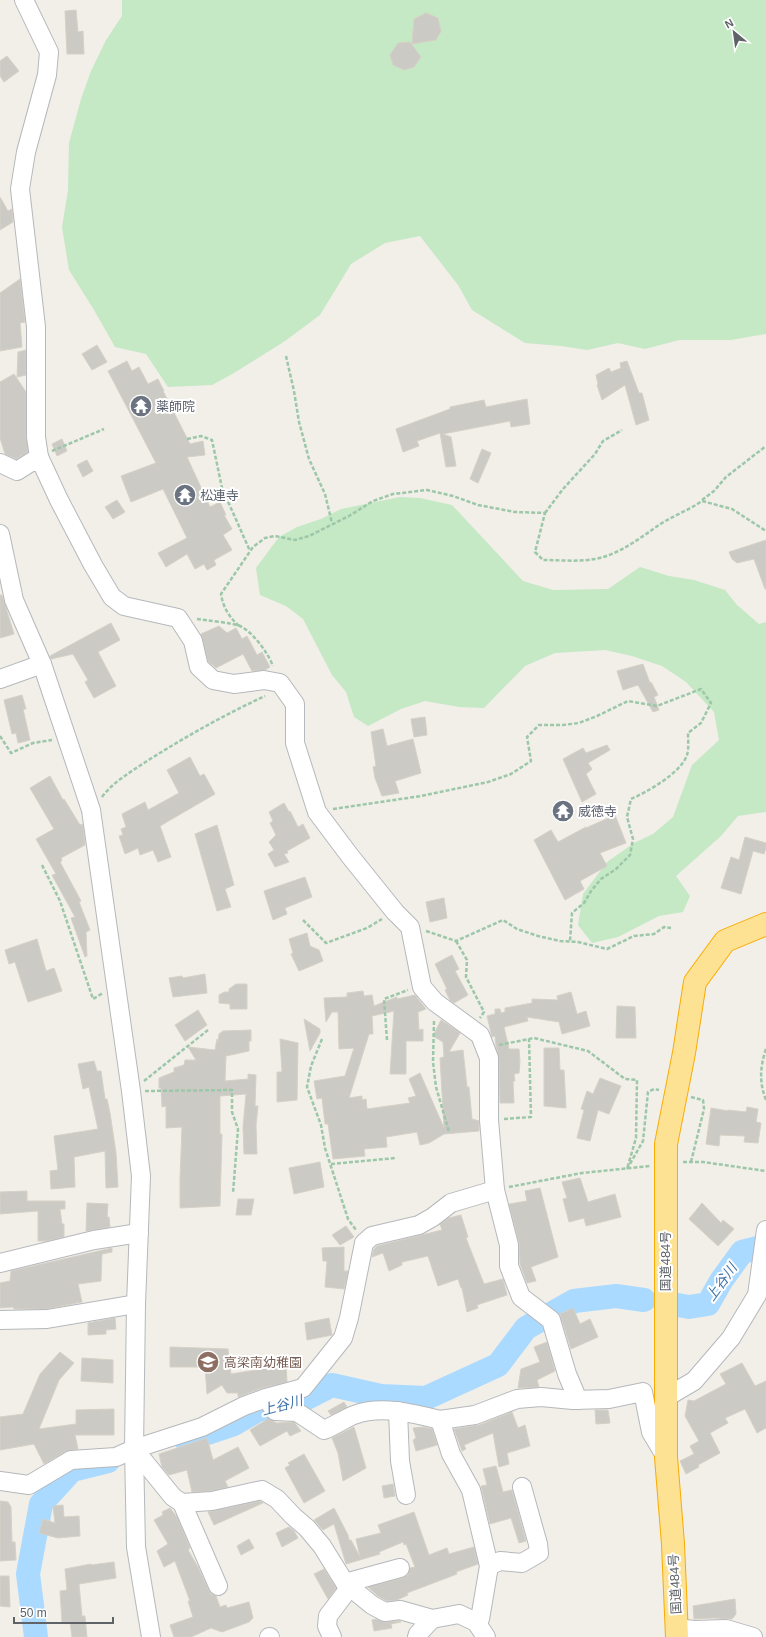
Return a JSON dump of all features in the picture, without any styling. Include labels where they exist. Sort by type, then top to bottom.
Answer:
[{"type":"highway","name":"国道484号","points":[[677,1633],[673,1544],[666,1457],[666,1144],[695,982],[725,941],[766,924]]},
{"type":"street","points":[[24,0],[49,52],[47,75],[26,152],[20,189],[36,327],[36,437],[39,457],[59,500],[112,597],[124,606],[178,618],[193,641],[199,667],[213,680],[234,684],[264,680],[282,685],[295,704],[295,743],[317,812],[395,912],[410,927],[422,987],[435,1002],[480,1035],[489,1058],[489,1120],[495,1190],[509,1245],[509,1266],[521,1297],[550,1320],[567,1374],[578,1400]]},
{"type":"street","points":[[0,463],[17,471],[39,457]]},
{"type":"street","points":[[0,534],[14,600],[42,664],[68,736],[91,810],[131,1092],[141,1176],[136,1304],[134,1449],[136,1547],[150,1637]]},
{"type":"street","points":[[0,679],[42,664]]},
{"type":"street","points":[[0,1481],[29,1485],[71,1460],[116,1457],[134,1449],[202,1427],[244,1406],[266,1398],[303,1388],[343,1338],[349,1318],[364,1243],[372,1236],[419,1225],[433,1217],[451,1203],[495,1190]]},
{"type":"street","points":[[665,1398],[694,1381],[731,1338],[758,1295],[766,1230]]},
{"type":"street","points":[[0,1263],[94,1240],[139,1233]]},
{"type":"street","points":[[0,1320],[47,1319],[136,1304]]},
{"type":"street","points":[[266,1398],[275,1411],[297,1412],[324,1430],[354,1415],[372,1411],[398,1411],[440,1420],[475,1415],[517,1399],[541,1397],[578,1400],[609,1399],[642,1392],[651,1432],[666,1457]]},
{"type":"street","points":[[398,1411],[400,1461],[406,1495]]},
{"type":"street","points":[[440,1420],[451,1454],[471,1490],[489,1566],[480,1619],[476,1622]]},
{"type":"street","points":[[134,1449],[173,1497],[182,1503],[218,1586]]},
{"type":"street","points":[[489,1566],[500,1561],[522,1563],[539,1553],[538,1544],[522,1487]]},
{"type":"street","points":[[182,1503],[212,1502],[262,1490],[278,1499],[293,1516],[307,1528],[322,1546],[348,1585],[372,1605],[385,1612],[400,1610],[432,1619],[459,1614],[476,1622],[486,1637]]},
{"type":"street","points":[[332,1637],[327,1626],[328,1616],[348,1585],[400,1568]]},
{"type":"street","points":[[417,1637],[432,1619]]},
{"type":"street","points":[[677,1633],[694,1630],[720,1633],[726,1629],[753,1637]]},
{"type":"path","points":[[286,356],[299,422],[309,459],[325,494],[332,523]]},
{"type":"path","points":[[39,457],[104,429]]},
{"type":"path","points":[[622,430],[603,441],[595,454],[563,489],[545,513],[535,552],[543,560],[594,559],[612,554],[632,544],[663,523],[690,509],[714,491],[726,477],[766,446]]},
{"type":"path","points":[[187,439],[201,436],[212,440],[222,488],[250,551]]},
{"type":"path","points":[[91,810],[108,789],[126,775],[175,743],[282,685],[271,660],[260,642],[231,619],[223,604],[221,594],[250,551],[265,538],[275,536],[295,540],[309,536],[332,523],[349,516],[373,501],[393,494],[427,490],[453,496],[478,505],[515,512],[545,513]]},
{"type":"path","points":[[702,500],[732,510],[766,531]]},
{"type":"path","points":[[178,618],[240,626]]},
{"type":"path","points":[[317,812],[421,796],[488,782],[511,774],[531,761],[527,737],[539,725],[579,723],[628,701],[657,706],[701,689],[711,703],[701,723],[688,733],[687,755],[678,768],[652,790],[631,799],[627,817],[633,839],[630,855],[616,869],[601,879],[591,891],[584,903],[572,912],[570,941]]},
{"type":"path","points":[[0,736],[11,753],[33,743],[68,736]]},
{"type":"path","points":[[42,865],[60,901],[93,998],[116,987]]},
{"type":"path","points":[[303,920],[326,943],[367,928],[395,912]]},
{"type":"path","points":[[410,927],[456,941],[502,920],[517,929],[538,936],[607,949],[634,936],[654,934],[664,927],[671,928]]},
{"type":"path","points":[[456,941],[467,960],[466,977],[484,1012],[473,1030]]},
{"type":"path","points":[[387,1040],[384,999],[405,990],[422,987]]},
{"type":"path","points":[[435,1002],[433,1062],[436,1087],[449,1132]]},
{"type":"path","points":[[131,1092],[208,1030]]},
{"type":"path","points":[[484,1047],[534,1038],[588,1052],[625,1079],[637,1080],[636,1138],[627,1169]]},
{"type":"path","points":[[322,1039],[311,1066],[307,1087],[321,1125],[325,1148],[348,1218],[364,1243]]},
{"type":"path","points":[[489,1120],[531,1117],[529,1039]]},
{"type":"path","points":[[766,1049],[761,1064],[762,1091],[766,1100]]},
{"type":"path","points":[[627,1169],[644,1141],[648,1092],[654,1089],[703,1100],[704,1109],[691,1162]]},
{"type":"path","points":[[131,1092],[232,1090],[232,1112],[238,1129],[233,1192]]},
{"type":"path","points":[[331,1164],[396,1158]]},
{"type":"path","points":[[495,1190],[582,1173],[691,1162],[703,1162],[766,1171]]},
{"type":"green space","points":[[122,0],[766,0],[766,334],[731,340],[679,340],[645,349],[618,343],[587,350],[525,343],[472,310],[458,285],[420,236],[385,243],[351,264],[320,315],[285,341],[234,373],[212,385],[168,387],[146,354],[115,347],[69,270],[62,227],[68,190],[69,143],[81,99],[91,71],[106,40],[122,16]]},
{"type":"green space","points":[[400,497],[420,498],[452,505],[523,581],[553,590],[608,589],[640,567],[669,576],[694,580],[725,590],[737,605],[759,624],[766,622],[766,812],[738,816],[721,836],[676,876],[690,896],[683,912],[659,916],[618,937],[592,943],[578,925],[583,894],[607,862],[634,843],[653,834],[673,817],[692,765],[719,740],[714,712],[686,682],[662,666],[632,656],[605,650],[555,653],[525,666],[484,708],[459,707],[425,701],[401,709],[368,726],[354,717],[346,692],[332,675],[303,619],[286,606],[260,595],[256,568],[279,537],[297,527],[321,519],[341,509]]},
{"type":"building","points":[[76,10],[78,32],[83,31],[84,54],[67,54],[65,11]]},
{"type":"building","points":[[426,13],[438,18],[441,31],[436,40],[412,44],[414,19]]},
{"type":"building","points":[[410,42],[421,57],[414,67],[404,70],[393,65],[390,55],[398,43]]},
{"type":"building","points":[[7,56],[19,71],[4,82],[0,76],[0,61]]},
{"type":"building","points":[[0,197],[8,211],[12,209],[13,222],[0,230]]},
{"type":"building","points":[[20,279],[25,322],[20,323],[22,347],[0,351],[0,293]]},
{"type":"building","points":[[97,345],[107,362],[92,370],[82,354]]},
{"type":"building","points":[[26,350],[26,375],[17,377],[18,352]]},
{"type":"building","points":[[127,361],[132,371],[139,367],[148,384],[158,379],[190,444],[203,441],[205,455],[187,457],[210,507],[220,502],[226,515],[224,515],[232,529],[223,535],[232,550],[214,560],[216,565],[207,570],[204,564],[195,569],[187,554],[166,567],[158,553],[187,538],[163,489],[131,502],[121,476],[156,463],[108,371]]},
{"type":"building","points":[[627,361],[639,393],[642,393],[649,420],[636,425],[625,385],[602,400],[597,385],[596,375],[609,368],[611,372],[621,368],[620,363]]},
{"type":"building","points":[[14,374],[26,392],[26,437],[28,452],[16,459],[5,454],[0,438],[0,382]]},
{"type":"building","points":[[527,399],[530,424],[511,427],[510,421],[443,434],[451,437],[456,466],[446,467],[440,433],[417,441],[419,446],[403,452],[396,429],[450,409],[450,407],[484,400],[486,407]]},
{"type":"building","points":[[62,439],[67,451],[57,456],[52,444]]},
{"type":"building","points":[[482,449],[491,453],[478,483],[470,479]]},
{"type":"building","points":[[87,460],[93,471],[83,477],[77,465]]},
{"type":"building","points":[[117,500],[125,512],[113,519],[105,507]]},
{"type":"building","points":[[766,540],[765,589],[754,559],[737,563],[732,559],[729,552]]},
{"type":"building","points":[[0,595],[2,595],[14,634],[0,638]]},
{"type":"building","points":[[111,623],[120,640],[98,652],[116,686],[94,698],[85,682],[88,680],[73,654],[51,659],[50,656]]},
{"type":"building","points":[[219,626],[227,633],[236,628],[242,639],[247,636],[257,655],[262,652],[270,667],[265,670],[252,671],[243,654],[216,668],[208,661],[201,634]]},
{"type":"building","points":[[643,664],[650,683],[651,682],[658,695],[654,697],[659,710],[653,712],[638,685],[623,690],[617,671]]},
{"type":"building","points":[[22,695],[26,709],[23,709],[30,740],[18,743],[16,733],[12,734],[4,700]]},
{"type":"building","points":[[425,717],[427,735],[414,737],[411,719]]},
{"type":"building","points":[[383,729],[387,746],[413,739],[421,773],[395,781],[399,793],[382,796],[375,778],[373,767],[376,766],[371,732]]},
{"type":"building","points":[[607,745],[610,750],[588,763],[592,769],[586,774],[596,794],[582,802],[563,759],[583,748],[586,753]]},
{"type":"building","points":[[190,757],[200,776],[204,774],[215,794],[160,826],[171,857],[158,862],[153,850],[140,855],[138,848],[125,854],[119,836],[123,835],[121,829],[126,827],[122,814],[145,802],[148,810],[179,793],[167,770]]},
{"type":"building","points":[[50,776],[63,800],[64,799],[80,825],[82,824],[83,826],[85,845],[61,858],[62,861],[60,862],[81,901],[79,902],[90,930],[86,932],[87,956],[85,957],[71,918],[75,917],[52,875],[56,874],[36,839],[54,829],[30,788]]},
{"type":"building","points":[[284,803],[298,827],[303,824],[310,838],[287,851],[288,853],[284,854],[289,862],[275,867],[268,854],[274,850],[269,842],[276,835],[270,823],[273,821],[269,812]]},
{"type":"building","points":[[615,815],[626,843],[600,853],[607,866],[580,881],[584,889],[565,900],[534,840],[551,830],[558,842],[586,827]]},
{"type":"building","points":[[217,825],[234,885],[225,889],[231,907],[217,911],[195,834]]},
{"type":"building","points":[[745,837],[766,843],[766,848],[764,854],[753,851],[741,894],[721,888],[731,857],[739,860]]},
{"type":"building","points":[[305,877],[312,897],[285,908],[287,914],[273,920],[264,891]]},
{"type":"building","points":[[444,898],[447,918],[430,922],[426,902]]},
{"type":"building","points":[[307,933],[310,946],[319,950],[323,961],[299,971],[291,954],[293,953],[289,939]]},
{"type":"building","points":[[37,939],[46,971],[54,968],[62,991],[28,1002],[15,962],[9,964],[5,950]]},
{"type":"building","points":[[452,955],[459,969],[455,971],[468,995],[454,1003],[450,1000],[445,990],[447,989],[435,964]]},
{"type":"building","points":[[205,974],[207,993],[173,997],[169,978],[182,976],[183,978]]},
{"type":"building","points":[[236,984],[247,984],[247,1009],[230,1009],[230,1004],[219,1003],[219,995],[224,992],[229,992],[229,989]]},
{"type":"building","points":[[363,991],[364,996],[372,995],[374,1006],[397,997],[397,999],[415,995],[426,1009],[418,1012],[419,1030],[423,1029],[423,1041],[406,1041],[406,1074],[390,1074],[394,1011],[372,1016],[373,1034],[369,1034],[349,1098],[362,1096],[362,1100],[366,1099],[367,1109],[410,1103],[408,1098],[416,1096],[409,1079],[420,1073],[444,1128],[440,1058],[444,1057],[443,1042],[433,1036],[441,1020],[460,1033],[449,1052],[463,1050],[472,1119],[479,1121],[479,1131],[444,1134],[429,1143],[420,1145],[417,1132],[386,1137],[387,1147],[364,1149],[365,1156],[333,1159],[328,1124],[325,1124],[322,1098],[317,1099],[314,1081],[345,1076],[354,1048],[339,1049],[338,1012],[332,1012],[326,1022],[324,998],[347,997],[347,993]]},
{"type":"building","points":[[571,992],[577,1014],[586,1011],[590,1026],[562,1034],[559,1022],[527,1017],[528,1021],[504,1027],[509,1049],[519,1049],[520,1061],[519,1073],[514,1074],[515,1081],[513,1081],[514,1103],[500,1103],[499,1058],[495,1036],[492,1037],[487,1016],[495,1014],[495,1009],[500,1009],[501,1013],[505,1012],[505,1008],[532,1003],[532,999],[558,1000],[557,996]]},
{"type":"building","points":[[617,1006],[635,1007],[636,1038],[616,1038]]},
{"type":"building","points":[[198,1010],[207,1025],[185,1041],[175,1025]]},
{"type":"building","points":[[304,1019],[320,1029],[320,1033],[310,1051]]},
{"type":"building","points":[[251,1030],[249,1051],[226,1056],[225,1081],[248,1079],[248,1074],[256,1075],[255,1106],[258,1106],[256,1125],[257,1154],[244,1154],[243,1127],[246,1094],[220,1096],[220,1134],[222,1134],[220,1206],[180,1208],[182,1127],[166,1128],[166,1106],[162,1107],[159,1078],[174,1072],[174,1068],[184,1065],[185,1060],[196,1060],[188,1047],[215,1050],[219,1034],[223,1031]]},
{"type":"building","points":[[280,1039],[298,1043],[297,1100],[277,1102],[277,1072],[282,1072]]},
{"type":"building","points":[[544,1048],[559,1048],[560,1070],[564,1070],[566,1108],[544,1106]]},
{"type":"building","points":[[94,1061],[97,1071],[101,1071],[105,1099],[107,1099],[110,1113],[116,1153],[118,1187],[106,1188],[105,1151],[74,1157],[75,1187],[51,1189],[50,1171],[58,1170],[54,1136],[98,1129],[89,1087],[83,1089],[78,1064]]},
{"type":"building","points":[[600,1078],[621,1086],[609,1114],[598,1110],[590,1141],[577,1138],[584,1110],[581,1109],[587,1091],[593,1094]]},
{"type":"building","points":[[747,1107],[758,1109],[756,1122],[761,1123],[758,1143],[744,1142],[745,1136],[720,1135],[719,1146],[706,1144],[711,1108],[746,1112]]},
{"type":"building","points":[[320,1162],[324,1187],[294,1194],[289,1168]]},
{"type":"building","points":[[580,1178],[588,1202],[615,1194],[621,1217],[586,1226],[584,1218],[569,1222],[563,1199],[567,1198],[562,1182]]},
{"type":"building","points":[[540,1188],[558,1257],[531,1267],[536,1281],[527,1283],[520,1264],[519,1242],[509,1204],[527,1201],[525,1191]]},
{"type":"building","points":[[27,1191],[27,1201],[65,1201],[65,1209],[60,1209],[62,1224],[64,1224],[64,1237],[47,1241],[38,1241],[38,1211],[0,1214],[0,1192]]},
{"type":"building","points":[[238,1199],[254,1199],[251,1215],[236,1215]]},
{"type":"building","points":[[87,1203],[108,1204],[107,1217],[109,1217],[110,1227],[86,1231]]},
{"type":"building","points":[[702,1203],[721,1223],[723,1220],[734,1229],[718,1246],[689,1219]]},
{"type":"building","points":[[461,1215],[468,1237],[466,1238],[484,1284],[503,1279],[507,1295],[477,1305],[478,1308],[467,1312],[462,1288],[458,1279],[438,1286],[428,1256],[402,1262],[402,1265],[389,1271],[383,1253],[372,1257],[374,1249],[377,1246],[442,1230],[440,1224],[449,1218]]},
{"type":"building","points":[[346,1226],[354,1237],[340,1245],[332,1235]]},
{"type":"building","points":[[344,1247],[344,1271],[348,1271],[344,1289],[325,1287],[327,1261],[323,1261],[322,1248]]},
{"type":"building","points":[[112,1248],[112,1252],[102,1254],[101,1281],[78,1284],[82,1302],[46,1309],[14,1309],[13,1307],[0,1308],[0,1283],[10,1281],[11,1271]]},
{"type":"building","points":[[573,1308],[580,1324],[590,1319],[598,1337],[571,1349],[560,1314]]},
{"type":"building","points":[[115,1318],[116,1329],[106,1330],[106,1334],[88,1335],[88,1323]]},
{"type":"building","points":[[329,1318],[332,1335],[307,1340],[305,1323]]},
{"type":"building","points":[[547,1342],[555,1371],[537,1380],[539,1387],[518,1388],[521,1369],[540,1362],[534,1347]]},
{"type":"building","points":[[170,1347],[228,1349],[231,1374],[286,1365],[287,1382],[262,1388],[238,1397],[238,1393],[227,1393],[222,1385],[207,1394],[205,1367],[170,1367]]},
{"type":"building","points":[[60,1352],[74,1363],[59,1380],[39,1429],[76,1424],[76,1410],[114,1409],[114,1435],[75,1435],[78,1449],[66,1451],[44,1464],[34,1444],[0,1450],[0,1417],[23,1414],[40,1374]]},
{"type":"building","points":[[82,1358],[113,1360],[113,1383],[81,1381]]},
{"type":"building","points":[[742,1363],[755,1386],[766,1381],[766,1428],[757,1433],[745,1409],[725,1418],[728,1423],[710,1433],[720,1453],[698,1465],[699,1467],[686,1474],[680,1461],[694,1454],[690,1446],[699,1441],[685,1416],[688,1400],[694,1401],[726,1384],[720,1374]]},
{"type":"building","points":[[344,1402],[347,1407],[331,1415],[328,1411]]},
{"type":"building","points":[[595,1410],[608,1410],[610,1423],[596,1424]]},
{"type":"building","points":[[512,1412],[518,1428],[525,1425],[530,1446],[507,1453],[509,1464],[499,1467],[493,1433],[464,1445],[466,1449],[462,1451],[454,1429],[479,1425]]},
{"type":"building","points":[[268,1419],[277,1423],[294,1422],[301,1431],[290,1436],[287,1431],[260,1446],[250,1430]]},
{"type":"building","points":[[354,1427],[366,1468],[343,1481],[338,1453],[332,1438]]},
{"type":"building","points":[[423,1427],[432,1429],[437,1445],[416,1451],[413,1440],[416,1438],[413,1428]]},
{"type":"building","points":[[207,1438],[213,1460],[238,1447],[249,1468],[225,1481],[228,1487],[211,1491],[192,1492],[187,1470],[169,1475],[162,1467],[159,1454]]},
{"type":"building","points":[[304,1454],[325,1491],[304,1503],[285,1468],[290,1465],[288,1463]]},
{"type":"building","points":[[496,1466],[503,1492],[512,1490],[526,1541],[519,1543],[511,1518],[490,1524],[481,1486],[487,1485],[483,1469]]},
{"type":"building","points":[[393,1484],[395,1496],[384,1498],[382,1486]]},
{"type":"building","points":[[0,1501],[8,1502],[11,1507],[12,1542],[15,1542],[16,1560],[0,1561]]},
{"type":"building","points":[[260,1501],[263,1503],[214,1525],[208,1512]]},
{"type":"building","points":[[63,1505],[64,1517],[79,1516],[80,1536],[58,1538],[39,1533],[43,1519],[55,1523],[53,1506]]},
{"type":"building","points":[[170,1508],[177,1517],[190,1548],[188,1550],[209,1591],[211,1594],[216,1596],[220,1607],[226,1605],[227,1608],[249,1602],[253,1618],[249,1622],[222,1632],[211,1628],[191,1637],[174,1637],[170,1625],[193,1617],[188,1601],[190,1601],[175,1561],[164,1567],[157,1551],[168,1544],[154,1520],[163,1515],[162,1512]]},
{"type":"building","points":[[334,1508],[348,1535],[349,1540],[351,1540],[360,1557],[356,1539],[381,1533],[378,1525],[414,1512],[429,1555],[447,1548],[449,1554],[474,1547],[478,1564],[456,1572],[457,1574],[407,1593],[408,1595],[397,1600],[387,1601],[378,1596],[368,1587],[403,1578],[408,1575],[410,1568],[415,1567],[406,1544],[404,1545],[403,1542],[379,1552],[380,1554],[346,1564],[334,1524],[323,1530],[314,1520]]},
{"type":"building","points":[[289,1527],[294,1531],[298,1538],[282,1547],[276,1533]]},
{"type":"building","points":[[249,1539],[254,1548],[241,1555],[237,1546]]},
{"type":"building","points":[[114,1562],[116,1578],[79,1584],[82,1616],[85,1616],[87,1637],[72,1637],[70,1622],[62,1622],[60,1591],[67,1590],[65,1569],[91,1564]]},
{"type":"building","points":[[324,1569],[336,1588],[328,1599],[314,1574]]},
{"type":"building","points":[[0,1576],[9,1576],[10,1607],[0,1606]]},
{"type":"building","points":[[735,1599],[736,1614],[732,1619],[694,1619],[693,1606]]},
{"type":"building","points":[[376,1619],[386,1622],[401,1622],[391,1624],[392,1628],[374,1631],[372,1620]]},
{"type":"waterway","name":"上谷川","points":[[672,1304],[689,1307],[708,1304],[721,1281],[742,1252],[766,1246]]},
{"type":"waterway","name":"上谷川","points":[[186,1440],[234,1424],[258,1410],[299,1402],[332,1385],[381,1396],[426,1398],[498,1365],[526,1328],[574,1301],[616,1296],[644,1300]]},
{"type":"waterway","name":"上谷川","points":[[36,1637],[28,1574],[41,1504],[72,1470],[108,1461]]},
{"type":"place","name":"薬師院","points":[[141,406]]},
{"type":"place","name":"松連寺","points":[[185,495]]},
{"type":"place","name":"威徳寺","points":[[563,811]]},
{"type":"place","name":"高梁南幼稚園","points":[[208,1362]]}]
